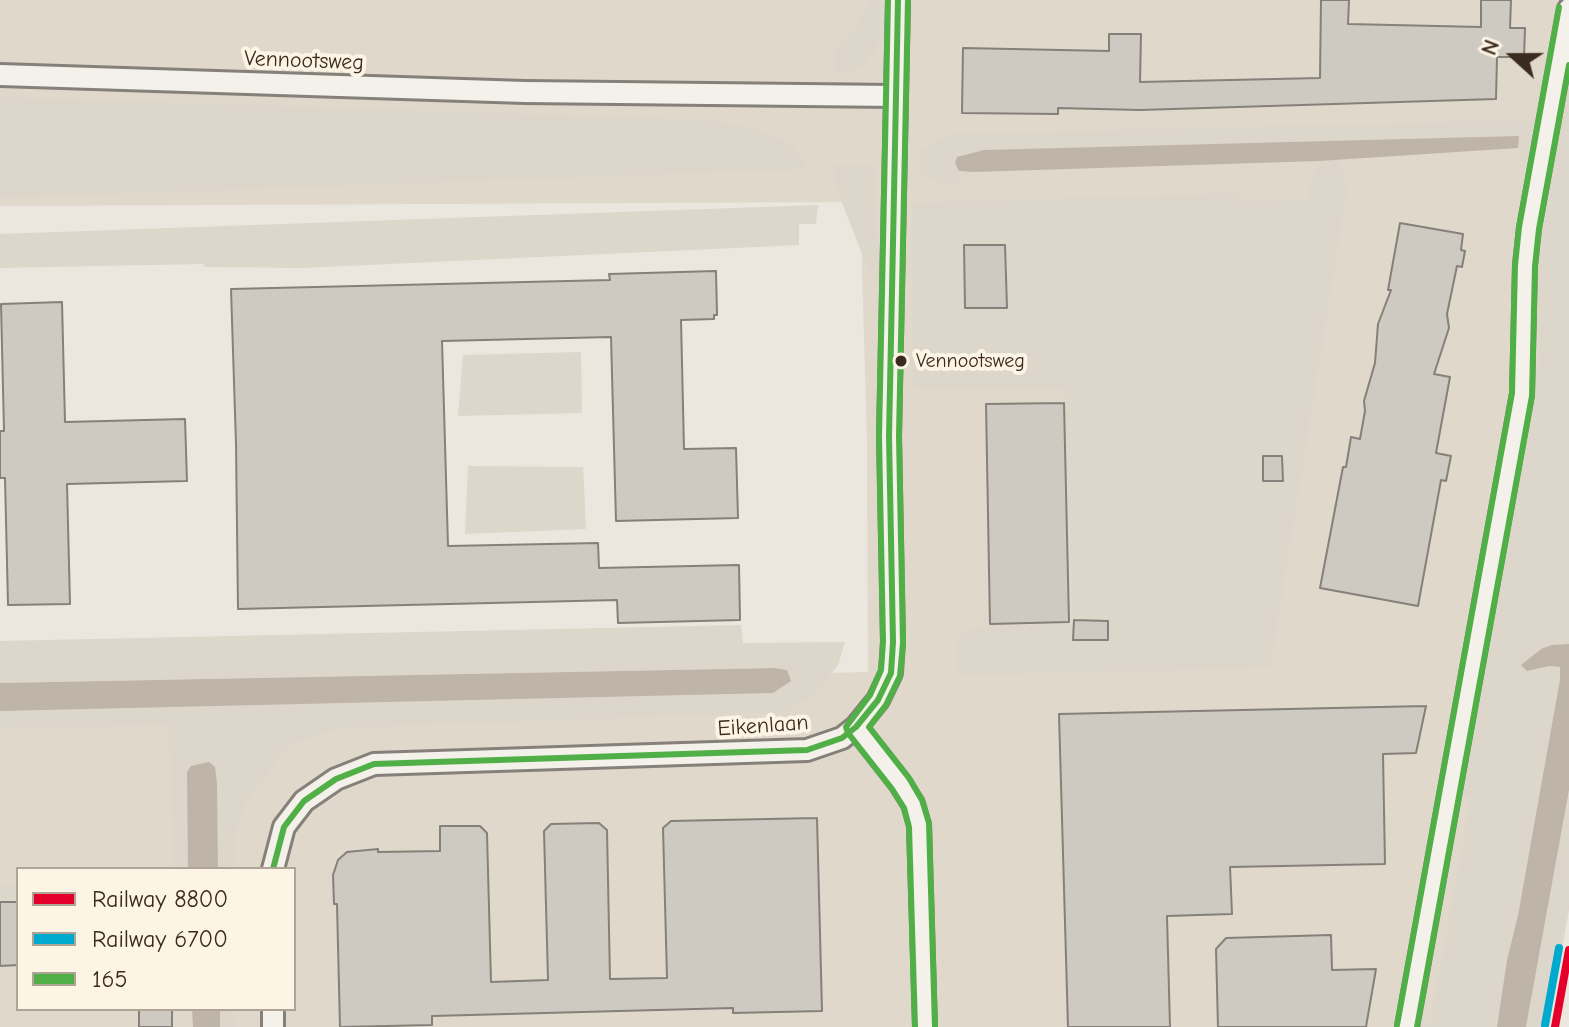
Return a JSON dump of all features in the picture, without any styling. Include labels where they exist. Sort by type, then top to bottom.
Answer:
[{"type":"street","name":"Eikenlaan","points":[[274,867],[284,827],[304,801],[336,779],[374,764],[807,750],[842,738],[856,727],[878,700],[891,673],[893,642],[889,436],[898,0]]},
{"type":"street","points":[[1407,1027],[1522,394],[1525,265],[1529,228],[1569,9]]},
{"type":"street","name":"Vennootsweg","points":[[0,75],[525,92],[895,96]]},
{"type":"street","points":[[856,727],[900,783],[913,804],[919,825],[925,1027]]},
{"type":"shaded area","points":[[0,0],[1569,0],[1569,644],[1561,644],[1497,1027],[0,1027],[0,694],[868,672],[867,439],[860,202],[0,206]]},
{"type":"shaded area","points":[[870,0],[881,0],[880,35],[876,50],[860,69],[834,75],[834,55],[838,46],[855,27]]},
{"type":"shaded area","points":[[1569,78],[1569,644],[1541,649],[1524,662],[1523,668],[1527,671],[1560,667],[1560,679],[1497,1027],[1421,1027],[1421,1022],[1430,1023],[1471,798],[1461,796],[1533,402],[1539,358],[1539,254]]},
{"type":"shaded area","points":[[0,97],[708,120],[754,129],[779,139],[794,147],[808,169],[0,198]]},
{"type":"shaded area","points":[[1534,120],[1526,162],[1518,148],[1518,136],[984,150],[957,157],[955,163],[959,182],[938,183],[920,175],[921,150],[949,134]]},
{"type":"shaded area","points":[[1519,136],[1518,148],[1319,161],[973,172],[959,171],[955,163],[957,157],[984,150]]},
{"type":"shaded area","points":[[1339,160],[1347,190],[1270,668],[957,675],[958,644],[965,628],[1120,621],[1073,619],[1064,389],[913,389],[912,203],[1238,193],[1242,202],[1307,199],[1319,161]]},
{"type":"shaded area","points":[[875,164],[874,204],[882,283],[866,264],[837,190],[833,166]]},
{"type":"shaded area","points":[[818,205],[816,224],[799,224],[799,245],[303,268],[204,267],[203,264],[0,268],[0,234]]},
{"type":"shaded area","points":[[581,352],[582,413],[458,416],[463,355]]},
{"type":"shaded area","points":[[468,466],[583,467],[586,529],[465,534]]},
{"type":"shaded area","points":[[741,625],[743,643],[845,642],[838,665],[812,697],[784,712],[339,728],[290,745],[247,801],[234,837],[234,867],[218,867],[217,784],[189,867],[173,867],[169,725],[0,728],[0,711],[773,693],[785,687],[787,670],[0,683],[0,641]]},
{"type":"shaded area","points":[[1569,644],[1569,790],[1526,1027],[1497,1027],[1560,679],[1560,667],[1527,671],[1521,665],[1541,649]]},
{"type":"shaded area","points":[[787,670],[791,681],[773,693],[0,711],[0,683]]},
{"type":"shaded area","points":[[209,762],[215,767],[218,867],[188,867],[187,772],[191,766]]},
{"type":"shaded area","points":[[1569,790],[1569,910],[1548,1027],[1526,1027]]},
{"type":"shaded area","points":[[16,885],[16,902],[0,903],[0,886]]},
{"type":"shaded area","points":[[192,1011],[220,1011],[220,1027],[193,1027]]},
{"type":"shaded area","points":[[220,1011],[234,1011],[235,1027],[220,1027]]},
{"type":"building","points":[[1321,0],[1349,0],[1348,24],[1481,27],[1481,0],[1511,0],[1510,28],[1525,28],[1524,57],[1497,57],[1496,99],[1140,110],[1058,108],[1058,114],[962,113],[963,48],[1109,51],[1109,34],[1141,34],[1140,82],[1320,78]]},
{"type":"building","points":[[1400,223],[1463,234],[1461,250],[1465,251],[1462,267],[1457,266],[1447,314],[1449,328],[1434,374],[1450,377],[1436,453],[1451,456],[1446,481],[1441,480],[1418,606],[1320,588],[1351,437],[1360,439],[1364,401],[1375,363],[1378,324],[1391,290],[1388,290]]},
{"type":"building","points":[[964,245],[1005,245],[1007,308],[965,308]]},
{"type":"building","points":[[716,271],[717,315],[714,319],[681,320],[684,449],[736,448],[738,518],[616,521],[611,337],[442,341],[448,546],[598,543],[599,568],[739,565],[740,620],[618,623],[617,600],[238,609],[231,289],[610,280],[609,274]]},
{"type":"building","points":[[62,302],[65,422],[185,419],[187,481],[67,484],[70,604],[8,605],[5,478],[0,478],[0,431],[4,431],[1,304]]},
{"type":"building","points":[[1064,403],[1069,622],[990,624],[986,404]]},
{"type":"building","points":[[1263,456],[1282,456],[1283,481],[1263,481]]},
{"type":"building","points":[[1074,620],[1108,621],[1108,640],[1073,640]]},
{"type":"building","points":[[1426,706],[1416,753],[1383,754],[1385,864],[1230,867],[1232,914],[1167,916],[1170,1027],[1068,1027],[1059,714]]},
{"type":"building","points":[[817,818],[822,1011],[733,1013],[733,1008],[432,1016],[432,1025],[340,1027],[337,904],[334,904],[333,875],[338,860],[347,852],[378,849],[378,852],[440,851],[440,826],[480,826],[487,833],[491,982],[548,980],[544,831],[551,824],[599,823],[607,830],[610,979],[667,978],[663,828],[671,821]]},
{"type":"building","points":[[0,902],[16,902],[16,965],[0,966]]},
{"type":"building","points":[[1331,935],[1332,970],[1376,969],[1366,1027],[1218,1027],[1216,949],[1226,938]]},
{"type":"building","points":[[139,1011],[172,1011],[172,1027],[139,1027]]},
{"type":"rail line","name":"6700","points":[[1545,1025],[1559,948]]},
{"type":"rail line","name":"8800","points":[[1555,1027],[1569,950]]},
{"type":"transit line","points":[[888,0],[879,436],[883,642],[881,670],[870,695],[846,727],[904,808],[909,827],[915,1027]]},
{"type":"transit line","name":"165","points":[[274,867],[284,827],[304,801],[336,779],[374,764],[807,750],[842,738],[856,727],[878,700],[891,673],[893,642],[889,436],[898,0]]},
{"type":"transit line","points":[[908,0],[899,436],[903,643],[900,676],[886,705],[869,727],[909,778],[922,800],[929,823],[935,1027]]},
{"type":"transit line","points":[[1397,1025],[1512,393],[1519,227],[1559,7]]},
{"type":"transit line","points":[[1417,1027],[1532,396],[1535,266],[1539,229],[1569,65]]},
{"type":"place","name":"Vennootsweg","points":[[901,361]]}]
